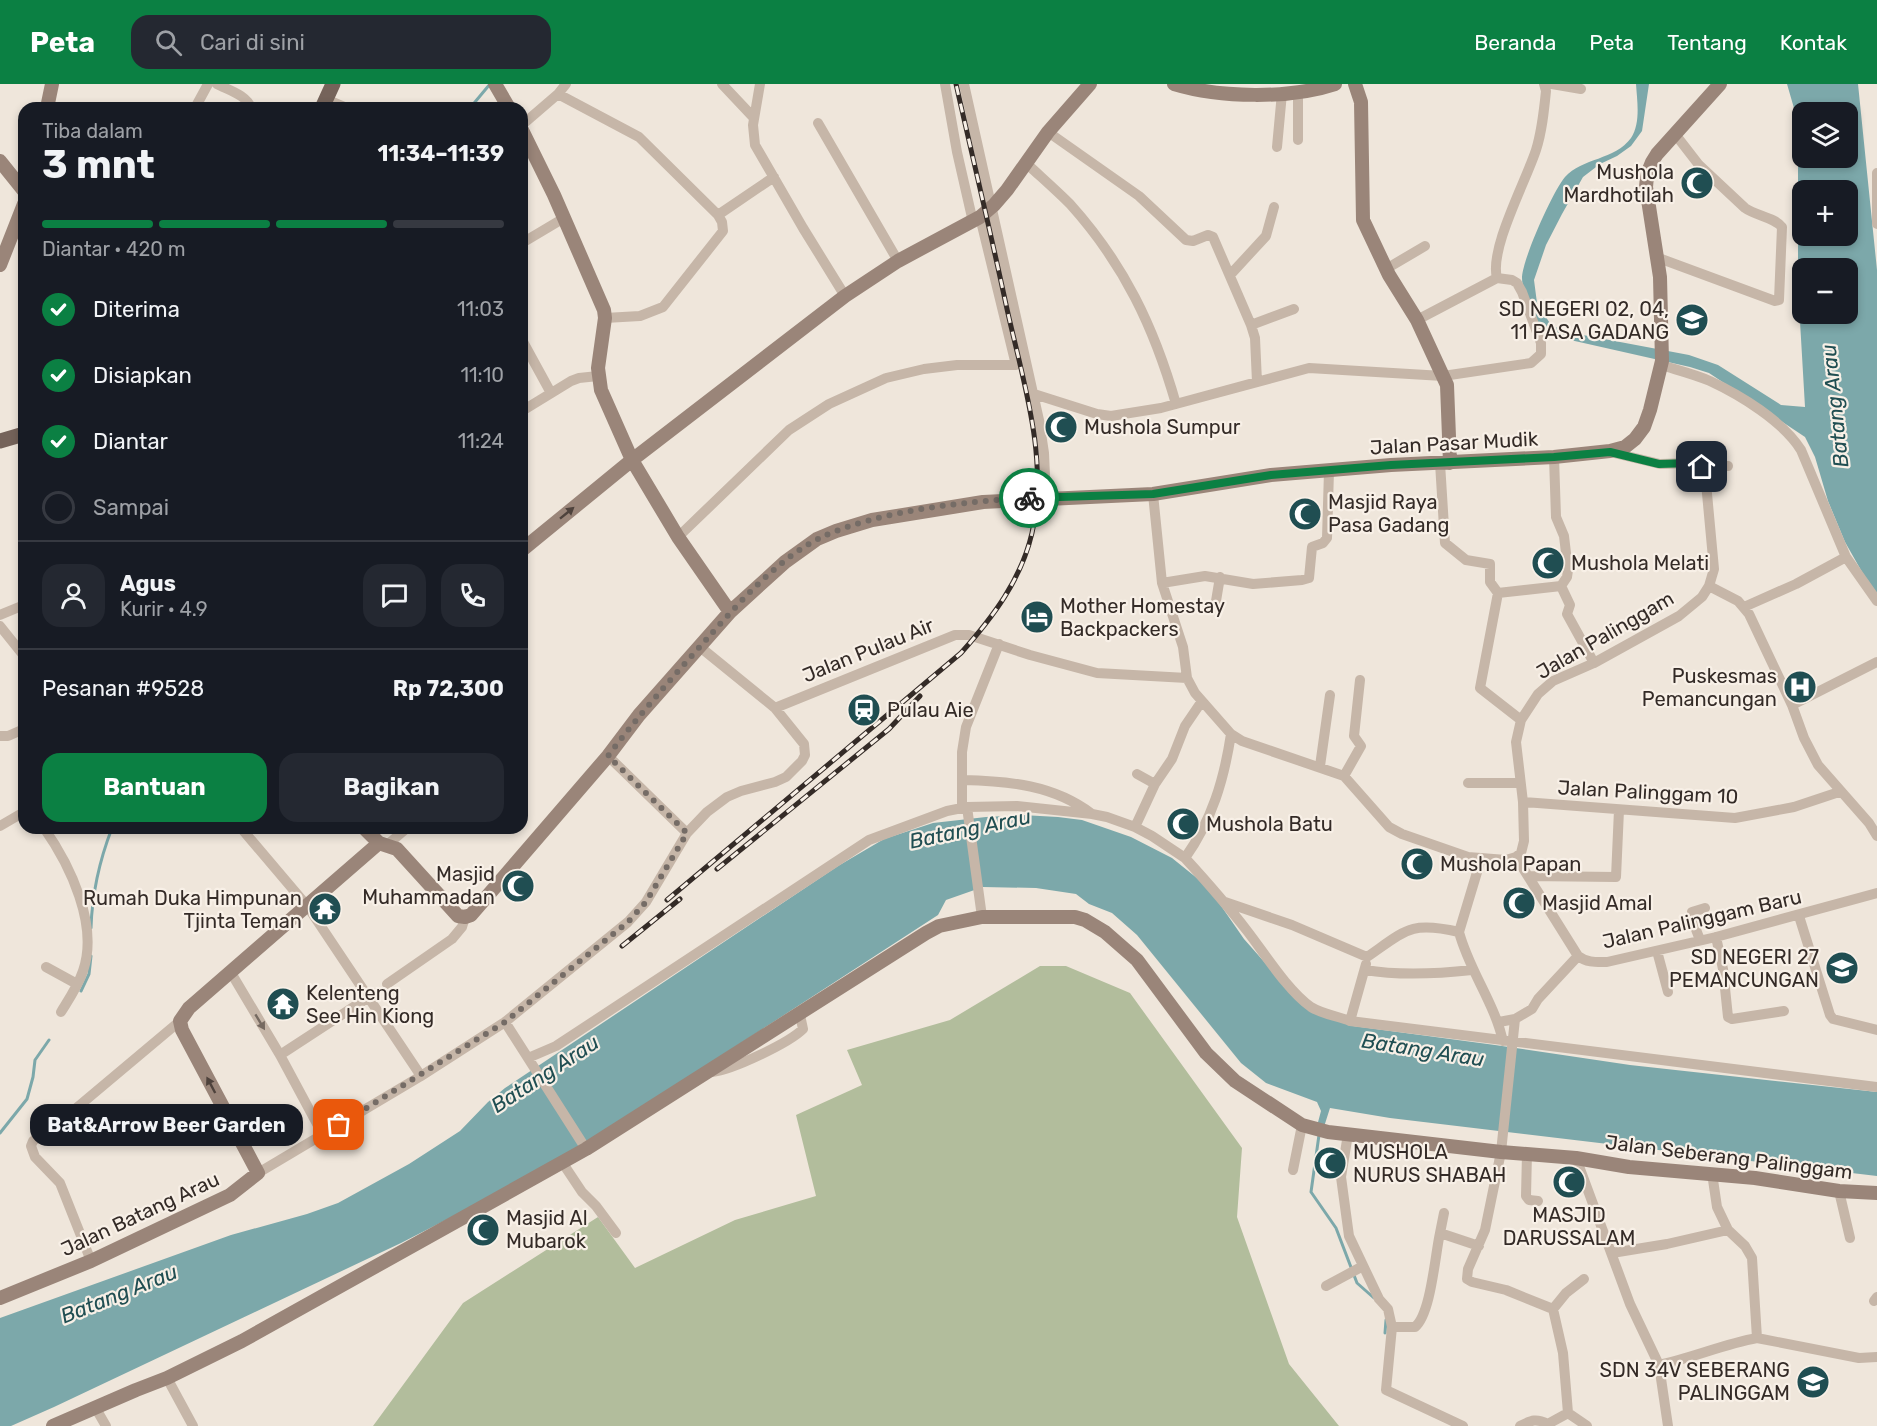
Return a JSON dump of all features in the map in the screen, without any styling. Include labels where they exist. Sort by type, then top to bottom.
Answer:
[{"type":"main road","points":[[324,102],[333,84]]},
{"type":"main road","points":[[0,441],[18,436]]},
{"type":"street","points":[[48,102],[52,84]]},
{"type":"street","points":[[198,102],[208,84]]},
{"type":"street","points":[[217,84],[249,102]]},
{"type":"street","points":[[528,120],[566,84]]},
{"type":"street","points":[[722,84],[754,118]]},
{"type":"street","points":[[760,84],[754,118],[755,145],[845,296]]},
{"type":"street","points":[[678,537],[789,430],[813,412],[886,378],[924,369],[957,365],[1016,365],[957,152],[945,84]]},
{"type":"street","points":[[964,84],[1034,394],[1044,453],[1046,499]]},
{"type":"street","points":[[528,545],[632,460],[845,296],[898,261],[977,219],[992,208],[1048,132],[1090,84]]},
{"type":"street","points":[[1174,84],[1204,93],[1221,94],[1282,93],[1335,84]]},
{"type":"street","points":[[1355,84],[1361,102],[1363,220],[1386,269],[1417,320],[1447,385],[1445,543],[1466,560],[1490,564],[1490,582],[1498,593],[1480,686],[1483,692],[1521,720]]},
{"type":"street","points":[[1497,278],[1495,264],[1505,231],[1537,148],[1547,84],[1581,89]]},
{"type":"street","name":"Jalan Pasar Mudik","points":[[465,917],[471,915],[608,756],[639,715],[730,612],[769,575],[817,539],[872,520],[940,507],[1009,499],[1153,494],[1271,475],[1554,457],[1610,452],[1624,447],[1635,439],[1644,427],[1662,363],[1659,277],[1646,187],[1647,173],[1657,154],[1716,85]]},
{"type":"street","points":[[496,86],[505,102]]},
{"type":"street","points":[[1298,91],[1298,140]]},
{"type":"street","points":[[1277,147],[1282,93]]},
{"type":"street","points":[[558,94],[639,136],[718,215],[722,222],[723,231],[663,308],[640,316],[605,318]]},
{"type":"street","points":[[818,123],[898,261]]},
{"type":"street","points":[[1048,132],[1139,196],[1186,240],[1193,241],[1206,235],[1212,236],[1251,325],[1255,338],[1257,382]]},
{"type":"street","points":[[1656,257],[1779,300],[1782,227],[1777,222],[1745,208],[1699,165],[1675,134]]},
{"type":"street","points":[[528,143],[598,294],[605,318],[598,376],[601,390],[632,460],[678,537],[730,612]]},
{"type":"street","points":[[0,160],[18,183]]},
{"type":"street","points":[[1026,164],[1073,208],[1133,291],[1165,366],[1176,404]]},
{"type":"street","points":[[1877,173],[1877,224]]},
{"type":"street","points":[[718,215],[774,177]]},
{"type":"street","points":[[1230,275],[1266,236],[1274,207]]},
{"type":"street","points":[[0,265],[3,244],[18,215]]},
{"type":"street","points":[[528,239],[564,218]]},
{"type":"street","points":[[1386,269],[1425,246]]},
{"type":"street","points":[[1034,394],[1101,415],[1131,414],[1176,404],[1300,369],[1317,368],[1443,376],[1531,363],[1540,356],[1541,343],[1520,287],[1512,280],[1497,278],[1417,320]]},
{"type":"street","points":[[1251,325],[1294,309]]},
{"type":"street","points":[[528,351],[551,393]]},
{"type":"street","points":[[1662,363],[1701,377],[1728,390],[1754,406],[1791,436],[1801,450],[1846,557],[1877,601]]},
{"type":"street","points":[[528,407],[579,378],[598,376]]},
{"type":"street","points":[[1610,452],[1659,464],[1691,463],[1702,467],[1728,466]]},
{"type":"street","points":[[1498,593],[1561,586],[1567,577],[1564,536],[1556,517],[1554,457]]},
{"type":"street","points":[[1702,467],[1705,472],[1714,559],[1714,569],[1709,586],[1730,596],[1744,607],[1754,622],[1818,765],[1839,792],[1869,823],[1877,836]]},
{"type":"street","points":[[1162,583],[1200,576],[1259,584],[1309,578],[1312,547],[1323,543],[1327,538],[1329,471]]},
{"type":"street","points":[[1153,494],[1162,583],[1183,647],[1187,678],[1195,693],[1231,734],[1242,741],[1344,776],[1394,831],[1456,854],[1481,859],[1506,860],[1516,857]]},
{"type":"street","points":[[1744,607],[1796,584],[1846,557]]},
{"type":"street","points":[[1216,601],[1220,577]]},
{"type":"street","points":[[1561,586],[1570,605],[1567,614],[1594,663]]},
{"type":"street","name":"Jalan Palinggam","points":[[1516,857],[1521,853],[1524,841],[1523,802],[1516,742],[1521,720],[1538,694],[1553,681],[1594,663],[1679,616],[1702,597],[1709,586]]},
{"type":"street","points":[[0,615],[18,608]]},
{"type":"street","points":[[0,626],[18,648]]},
{"type":"street","name":"Jalan Pulau Air","points":[[775,708],[948,636],[969,635],[1097,672],[1187,678]]},
{"type":"street","points":[[982,914],[965,810],[962,752],[966,727],[999,644]]},
{"type":"street","name":"Jalan Batang Arau","points":[[0,1298],[91,1261],[230,1196],[258,1173],[421,1076],[505,1022],[628,922],[646,902],[694,823],[727,797],[741,790],[775,783],[786,777],[802,761],[805,755],[804,744],[775,708],[700,647]]},
{"type":"street","points":[[1792,705],[1877,662]]},
{"type":"street","points":[[1344,776],[1361,746],[1354,736],[1359,680]]},
{"type":"street","points":[[1320,766],[1330,695]]},
{"type":"street","points":[[1135,827],[1155,784],[1172,759],[1189,719],[1202,701]]},
{"type":"street","points":[[0,736],[8,736],[18,732]]},
{"type":"street","points":[[1185,858],[1204,829],[1216,802],[1228,756],[1231,734]]},
{"type":"street","points":[[608,756],[687,833]]},
{"type":"street","points":[[1137,774],[1155,784]]},
{"type":"street","points":[[963,780],[1009,782],[1038,788],[1069,798],[1092,814]]},
{"type":"street","points":[[1468,783],[1520,783]]},
{"type":"street","name":"Jalan Palinggam 10","points":[[1523,802],[1734,818],[1794,807],[1839,792]]},
{"type":"street","points":[[530,1060],[556,1047],[869,840],[915,821],[965,810],[1017,806],[1107,817],[1135,827],[1185,858],[1225,902],[1282,977],[1303,1000],[1323,1013],[1350,1021],[1510,1043],[1877,1087]]},
{"type":"street","points":[[1528,876],[1616,877],[1619,810]]},
{"type":"street","points":[[0,826],[18,816]]},
{"type":"street","points":[[48,834],[70,871],[86,925],[85,962],[77,984],[61,1012]]},
{"type":"street","points":[[246,834],[308,907],[372,995],[421,1076]]},
{"type":"street","points":[[371,834],[383,844],[397,849],[458,916],[465,917],[462,927],[452,939],[387,984]]},
{"type":"street","points":[[91,1261],[60,1183],[35,1157],[31,1146],[33,1141],[74,1110],[180,1021],[189,1008],[230,971],[398,834]]},
{"type":"street","name":"Jalan Palinggam Baru","points":[[1516,857],[1578,956],[1589,961],[1607,962],[1657,951],[1798,916],[1877,893]]},
{"type":"street","points":[[1481,859],[1459,932],[1472,970],[1510,1043]]},
{"type":"street","points":[[1225,902],[1292,925],[1367,957]]},
{"type":"street","points":[[1700,940],[1692,919],[1692,912],[1705,908]]},
{"type":"street","name":"Jalan Seberang Palinggam","points":[[53,1426],[167,1378],[341,1287],[586,1148],[800,1015],[926,933],[939,926],[982,914],[1076,917],[1105,932],[1137,960],[1206,1053],[1235,1081],[1306,1126],[1328,1132],[1502,1147],[1527,1154],[1576,1158],[1629,1167],[1712,1173],[1839,1191],[1877,1193]]},
{"type":"street","points":[[1798,916],[1830,1015],[1833,1019],[1877,1030]]},
{"type":"street","points":[[1350,1021],[1367,957],[1410,928],[1430,926],[1459,932]]},
{"type":"street","points":[[1716,937],[1723,969],[1728,1017],[1732,1019],[1784,1011]]},
{"type":"street","points":[[1657,951],[1668,992]]},
{"type":"street","points":[[1498,1022],[1515,1019],[1532,1009],[1538,999],[1578,956]]},
{"type":"street","points":[[46,967],[77,984]]},
{"type":"street","points":[[1365,970],[1393,975],[1472,970]]},
{"type":"street","points":[[230,971],[280,1055],[323,1135]]},
{"type":"street","points":[[280,1055],[372,995]]},
{"type":"street","points":[[1515,1019],[1510,1043],[1502,1147],[1485,1230],[1468,1269],[1467,1279],[1506,1290],[1553,1309]]},
{"type":"street","points":[[180,1021],[182,1030],[258,1173]]},
{"type":"street","points":[[505,1022],[586,1148]]},
{"type":"street","points":[[1293,1170],[1306,1126]]},
{"type":"street","points":[[1348,1134],[1341,1178],[1355,1270],[1388,1309],[1392,1327],[1386,1390],[1463,1426]]},
{"type":"street","points":[[1527,1154],[1526,1196],[1529,1200],[1538,1201]]},
{"type":"street","name":"Jalan Seberang Palinggam","points":[[1576,1158],[1630,1304],[1659,1365],[1668,1426]]},
{"type":"street","points":[[562,1162],[577,1186],[601,1212],[616,1233]]},
{"type":"street","points":[[1712,1173],[1717,1207],[1728,1230],[1745,1246],[1752,1258],[1757,1338]]},
{"type":"street","points":[[1839,1191],[1850,1238]]},
{"type":"street","points":[[1392,1327],[1417,1327],[1419,1323],[1429,1296],[1444,1213]]},
{"type":"street","points":[[1612,1253],[1667,1244],[1728,1230]]},
{"type":"street","points":[[1440,1233],[1479,1246]]},
{"type":"street","points":[[1326,1286],[1355,1270]]},
{"type":"street","points":[[1553,1309],[1566,1293],[1584,1279]]},
{"type":"street","points":[[1553,1309],[1563,1353],[1568,1413]]},
{"type":"street","points":[[1659,1365],[1757,1338],[1859,1358],[1877,1357]]},
{"type":"street","points":[[167,1378],[193,1426]]},
{"type":"street","points":[[95,1407],[106,1426]]},
{"type":"street","points":[[1520,1426],[1536,1419],[1548,1424],[1568,1413]]},
{"type":"street","points":[[1568,1413],[1587,1426]]},
{"type":"green space","points":[[1040,966],[1066,966],[1130,993],[1242,1148],[1237,1217],[1289,1364],[1339,1426],[373,1426],[463,1303],[598,1217],[635,1268],[735,1220],[816,1196],[796,1115],[862,1085],[847,1050],[950,1020]]},
{"type":"water","name":"Batang Arau","points":[[1636,84],[1649,84],[1642,131],[1631,146],[1583,177],[1546,245],[1534,280],[1537,303],[1551,325],[1567,332],[1689,355],[1718,365],[1781,405],[1805,407],[1800,324],[1858,324],[1858,258],[1798,258],[1798,246],[1858,246],[1858,180],[1798,180],[1798,168],[1858,168],[1858,102],[1792,102],[1787,84],[1858,84],[1877,270],[1877,593],[1866,579],[1845,542],[1828,501],[1815,457],[1805,437],[1709,373],[1552,336],[1539,324],[1531,308],[1524,292],[1523,269],[1546,210],[1565,177],[1572,171],[1616,151],[1631,138],[1636,125]]},
{"type":"water","name":"Batang Arau","points":[[1022,815],[1082,820],[1131,837],[1172,858],[1208,887],[1244,939],[1298,1000],[1353,1026],[1630,1065],[1877,1092],[1877,1176],[1390,1118],[1330,1108],[1323,1130],[1317,1126],[1321,1111],[1317,1102],[1266,1083],[1241,1063],[1137,935],[1112,913],[1089,904],[1076,894],[1036,888],[983,887],[946,900],[938,915],[590,1141],[516,1184],[401,1243],[54,1407],[11,1426],[0,1426],[0,1318],[231,1235],[338,1203],[409,1164],[460,1131],[505,1088],[838,866],[884,839],[933,823]]},
{"type":"waterway","points":[[475,102],[490,84]]},
{"type":"waterway","points":[[91,928],[97,877],[110,834]]},
{"type":"waterway","points":[[81,991],[89,974],[91,956]]},
{"type":"waterway","points":[[0,1133],[27,1099],[35,1060],[49,1040]]},
{"type":"waterway","points":[[1319,1135],[1311,1192],[1336,1228],[1357,1283],[1374,1298]]},
{"type":"waterway","points":[[1385,1333],[1386,1320]]},
{"type":"railway","points":[[667,900],[961,653],[995,612],[1021,567],[1032,533],[1036,505],[1038,477],[1036,449],[1026,392],[956,84]]},
{"type":"railway","points":[[717,869],[889,729],[920,696]]},
{"type":"railway","points":[[622,946],[680,899]]},
{"type":"way so far","points":[[339,1125],[505,1022],[628,922],[646,902],[687,833],[608,756],[639,715],[730,612],[762,582],[800,550],[817,539],[850,526],[940,507],[1029,498]]},
{"type":"place","name":"Mushola Mardhotilah","points":[[1697,183]]},
{"type":"place","name":"SD NEGERI 02, 04, 11 PASA GADANG","points":[[1692,320]]},
{"type":"place","name":"Mushola Sumpur","points":[[1061,427]]},
{"type":"place","name":"Masjid Raya Pasa Gadang","points":[[1305,514]]},
{"type":"place","name":"Mushola Melati","points":[[1548,563]]},
{"type":"place","name":"Mother Homestay Backpackers","points":[[1037,617]]},
{"type":"place","name":"Puskesmas Pemancungan","points":[[1800,687]]},
{"type":"place","name":"Pulau Aie","points":[[864,710]]},
{"type":"place","name":"Mushola Batu","points":[[1183,824]]},
{"type":"place","name":"Mushola Papan","points":[[1417,864]]},
{"type":"place","name":"Masjid Muhammadan","points":[[518,886]]},
{"type":"place","name":"Masjid Amal","points":[[1519,903]]},
{"type":"place","name":"Rumah Duka Himpunan Tjinta Teman","points":[[325,909]]},
{"type":"place","name":"SD NEGERI 27 PEMANCUNGAN","points":[[1842,968]]},
{"type":"place","name":"Kelenteng See Hin Kiong","points":[[283,1004]]},
{"type":"place","name":"Bat&Arrow Beer Garden","points":[[339,1125]]},
{"type":"place","name":"MUSHOLA NURUS SHABAH","points":[[1330,1163]]},
{"type":"place","name":"MASJID DARUSSALAM","points":[[1569,1182]]},
{"type":"place","name":"Masjid Al Mubarok","points":[[483,1230]]},
{"type":"place","name":"SDN 34V SEBERANG PALINGGAM","points":[[1813,1382]]},
{"type":"route","points":[[1029,498],[1153,494],[1271,475],[1391,465],[1610,452],[1659,464],[1691,463],[1702,467]]}]
